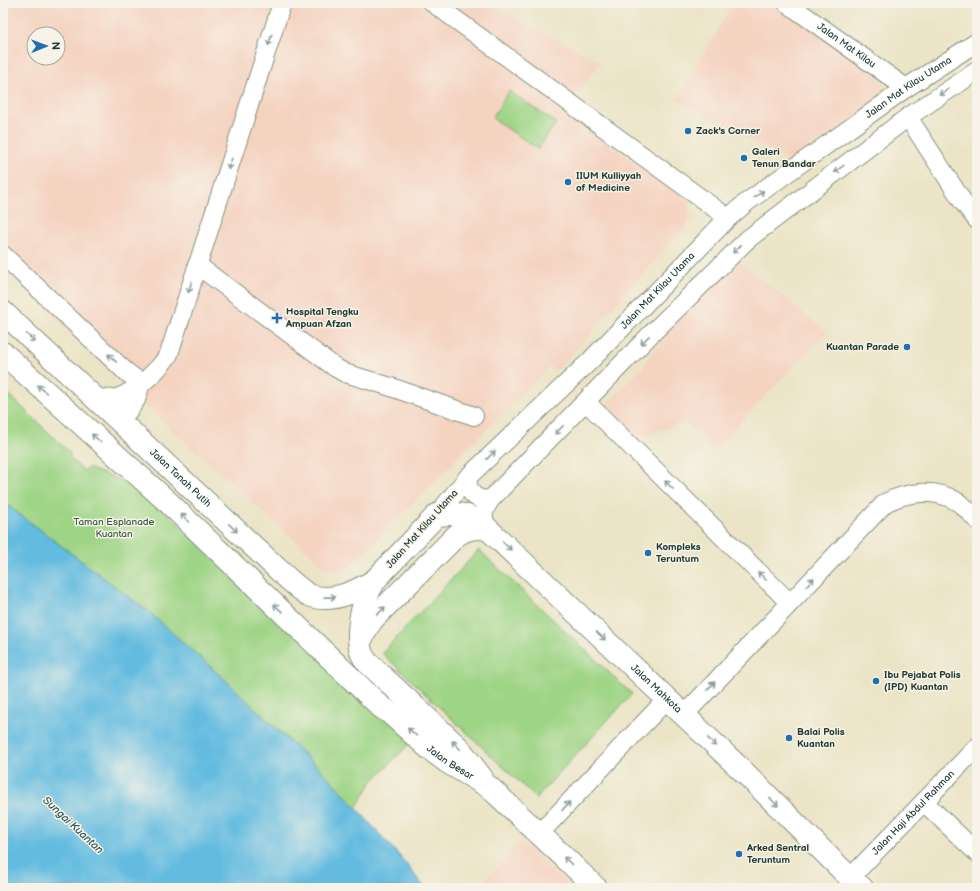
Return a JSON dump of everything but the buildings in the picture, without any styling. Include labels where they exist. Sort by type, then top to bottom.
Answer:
[{"type":"highway","name":"Jalan Tanah Putih","points":[[3,312],[299,588],[310,595],[321,598],[339,597],[355,592],[375,580]]},
{"type":"highway","points":[[3,353],[120,460]]},
{"type":"highway","points":[[71,415],[118,420],[120,460]]},
{"type":"highway","name":"Jalan Besar","points":[[120,460],[169,503],[381,707],[447,762],[489,787],[596,888]]},
{"type":"highway","name":"Jalan Mahkota","points":[[437,515],[451,513],[471,517],[488,529],[684,715],[856,883]]},
{"type":"highway","name":"Jalan Mat Kilau Utama","points":[[375,580],[437,515]]},
{"type":"highway","points":[[360,643],[365,630],[373,619],[457,535],[468,529],[488,529]]},
{"type":"highway","points":[[375,580],[365,600],[361,613],[360,643],[362,654],[367,662],[459,748],[489,787]]},
{"type":"street","points":[[95,398],[116,398],[132,391],[158,369],[169,354],[282,3]]},
{"type":"street","points":[[433,3],[728,218]]},
{"type":"street","name":"Jalan Mat Kilau","points":[[787,3],[906,88]]},
{"type":"street","name":"Jalan Mat Kilau Utama","points":[[437,515],[468,477],[590,361],[728,218],[747,202],[906,88],[977,42]]},
{"type":"street","points":[[488,529],[483,514],[491,499],[649,336],[748,238],[908,117],[977,71]]},
{"type":"street","points":[[908,117],[963,202],[977,220]]},
{"type":"street","points":[[3,255],[125,371],[142,383]]},
{"type":"street","points":[[197,265],[336,368],[345,373],[391,387],[474,416]]},
{"type":"street","points":[[590,361],[589,369],[593,377],[599,380],[607,380]]},
{"type":"street","points":[[118,420],[128,411],[136,400],[142,383]]},
{"type":"street","points":[[586,402],[790,603]]},
{"type":"street","points":[[468,477],[468,487],[474,496],[482,500],[491,499]]},
{"type":"street","points":[[684,715],[885,503],[894,498],[905,495],[933,493],[946,496],[957,501],[977,520]]},
{"type":"street","points":[[539,834],[667,699]]},
{"type":"street","name":"Jalan Haji Abdul Rahman","points":[[856,883],[924,802],[977,747]]},
{"type":"street","points":[[924,802],[977,853]]},
{"type":"shaded area","name":"Hospital Tengku Ampuan Afzan","points":[[3,3],[486,3],[601,62],[564,112],[688,200],[691,220],[556,371],[550,366],[347,569],[327,569],[130,392],[3,264]]},
{"type":"shaded area","points":[[733,3],[771,3],[840,48],[878,77],[883,83],[884,90],[882,98],[790,162],[677,99]]},
{"type":"shaded area","points":[[738,260],[827,332],[714,450],[685,422],[638,438],[604,406],[643,367],[665,333]]},
{"type":"shaded area","points":[[520,842],[572,888],[478,888]]},
{"type":"green space","points":[[509,91],[556,123],[538,149],[492,118]]},
{"type":"green space","name":"Taman Esplanade Kuantan","points":[[3,389],[71,454],[69,457],[84,471],[88,468],[139,487],[412,741],[371,783],[356,808],[324,773],[201,658],[149,612],[3,502]]},
{"type":"green space","points":[[479,550],[632,694],[536,798],[382,653]]},
{"type":"water","name":"Sungai Kuantan","points":[[3,502],[149,612],[233,687],[324,773],[403,860],[425,888],[3,888]]},
{"type":"place","name":"Zack's Corner","points":[[688,131]]},
{"type":"place","name":"Galeri Tenun Bandar","points":[[744,158]]},
{"type":"place","name":"IIUM Kulliyyah of Medicine","points":[[568,182]]},
{"type":"place","name":"Hospital Tengku Ampuan Afzan","points":[[277,318]]},
{"type":"place","name":"Kuantan Parade","points":[[907,347]]},
{"type":"place","name":"Kompleks Teruntum","points":[[648,553]]},
{"type":"place","name":"Ibu Pejabat Polis (IPD) Kuantan","points":[[876,681]]},
{"type":"place","name":"Balai Polis Kuantan","points":[[789,738]]},
{"type":"place","name":"Arked Sentral Teruntum","points":[[739,854]]}]
